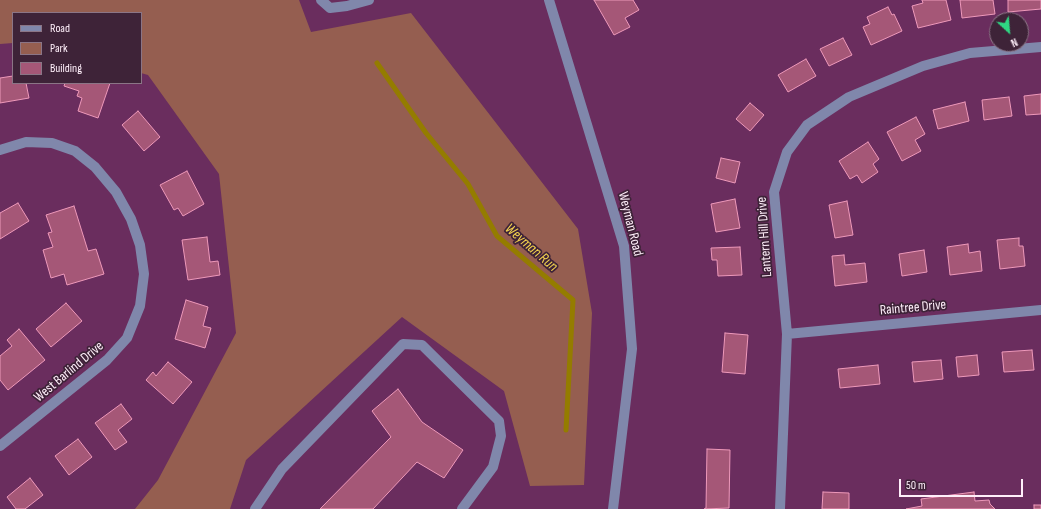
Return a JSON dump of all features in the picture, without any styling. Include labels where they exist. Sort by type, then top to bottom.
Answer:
[{"type":"street","points":[[321,0],[330,8],[347,6],[369,0]]},
{"type":"street","name":"Weyman Road","points":[[549,0],[624,246],[632,349],[613,509]]},
{"type":"street","name":"Lantern Hill Drive","points":[[780,509],[787,334],[774,192],[787,152],[807,125],[849,97],[923,66],[970,53],[1041,47]]},
{"type":"street","name":"West Barlind Drive","points":[[0,150],[26,142],[52,143],[75,151],[95,167],[116,192],[131,219],[140,245],[144,274],[140,306],[127,338],[107,360],[0,446]]},
{"type":"street","name":"Raintree Drive","points":[[787,334],[1041,310]]},
{"type":"street","points":[[255,509],[282,469],[403,344],[422,345],[499,421],[501,436],[493,467],[462,509]]},
{"type":"green space","points":[[0,0],[299,0],[311,32],[411,13],[578,229],[592,313],[584,485],[530,486],[504,391],[402,317],[246,460],[230,509],[135,509],[158,480],[236,333],[219,174],[148,75],[142,73],[142,12],[12,12],[12,43],[0,44]]},
{"type":"building","points":[[594,0],[633,0],[639,10],[625,18],[630,27],[614,35]]},
{"type":"building","points":[[922,0],[946,0],[951,20],[918,28],[912,6],[923,3]]},
{"type":"building","points":[[960,0],[993,0],[995,12],[989,12],[989,15],[962,18]]},
{"type":"building","points":[[1008,0],[1041,0],[1041,9],[1008,12]]},
{"type":"building","points":[[888,7],[892,15],[894,14],[902,31],[871,45],[863,27],[870,24],[867,17]]},
{"type":"building","points":[[843,38],[852,55],[829,66],[820,49]]},
{"type":"building","points":[[806,59],[816,76],[788,92],[778,75]]},
{"type":"building","points":[[12,76],[12,84],[26,84],[29,98],[0,103],[0,78]]},
{"type":"building","points":[[65,84],[110,84],[98,118],[78,111],[82,98],[77,96],[79,91],[64,86]]},
{"type":"building","points":[[1041,94],[1041,114],[1026,115],[1024,96]]},
{"type":"building","points":[[1009,97],[1012,116],[984,120],[982,100]]},
{"type":"building","points":[[965,102],[969,121],[938,129],[933,110]]},
{"type":"building","points":[[750,103],[764,115],[750,131],[736,119]]},
{"type":"building","points":[[138,111],[160,137],[144,151],[122,125]]},
{"type":"building","points":[[916,117],[925,134],[915,140],[921,151],[902,161],[887,132]]},
{"type":"building","points":[[868,142],[879,159],[873,164],[878,172],[862,183],[857,175],[850,179],[839,161]]},
{"type":"building","points":[[721,158],[740,162],[735,183],[716,178]]},
{"type":"building","points":[[187,171],[204,204],[183,216],[178,208],[174,210],[160,185]]},
{"type":"building","points":[[735,199],[740,228],[716,232],[711,204]]},
{"type":"building","points":[[847,201],[853,235],[835,238],[829,205]]},
{"type":"building","points":[[18,203],[29,221],[0,239],[0,213]]},
{"type":"building","points":[[74,206],[88,251],[96,249],[104,274],[67,285],[64,274],[51,278],[43,250],[53,247],[48,233],[52,232],[46,215]]},
{"type":"building","points":[[207,237],[210,262],[218,261],[220,275],[188,280],[182,240]]},
{"type":"building","points":[[1019,238],[1019,246],[1023,246],[1025,266],[1000,269],[997,240]]},
{"type":"building","points":[[968,244],[969,253],[980,251],[982,271],[950,275],[947,247]]},
{"type":"building","points":[[740,247],[742,275],[718,276],[717,260],[712,260],[711,248]]},
{"type":"building","points":[[924,250],[927,272],[902,276],[899,254]]},
{"type":"building","points":[[844,255],[845,265],[865,263],[867,282],[835,286],[832,256]]},
{"type":"building","points":[[186,300],[208,307],[203,326],[211,328],[205,348],[175,339]]},
{"type":"building","points":[[66,303],[82,321],[51,347],[36,329]]},
{"type":"building","points":[[19,329],[45,360],[8,390],[0,380],[0,356],[12,346],[7,340]]},
{"type":"building","points":[[725,333],[748,335],[745,374],[722,372]]},
{"type":"building","points":[[1032,350],[1034,370],[1004,372],[1002,352]]},
{"type":"building","points":[[977,355],[979,375],[958,377],[956,357]]},
{"type":"building","points":[[941,360],[943,379],[914,382],[912,362]]},
{"type":"building","points":[[168,362],[192,382],[173,404],[146,380],[153,372],[156,376]]},
{"type":"building","points":[[878,365],[880,384],[840,388],[838,369]]},
{"type":"building","points":[[398,389],[422,422],[463,450],[444,478],[417,462],[373,509],[320,509],[391,437],[372,411]]},
{"type":"building","points":[[121,404],[132,419],[118,430],[127,442],[115,450],[95,423]]},
{"type":"building","points":[[78,439],[92,457],[69,475],[55,456]]},
{"type":"building","points":[[707,449],[730,450],[729,508],[704,509],[706,508]]},
{"type":"building","points":[[30,478],[43,495],[25,509],[16,509],[7,497]]},
{"type":"building","points":[[823,492],[849,493],[849,509],[822,509]]},
{"type":"building","points":[[974,492],[975,501],[989,500],[990,504],[995,509],[906,509],[922,506],[921,499]]},
{"type":"building","points":[[1034,505],[1041,505],[1041,509],[1034,509]]},
{"type":"waterway","name":"Weyman Run","points":[[377,63],[426,133],[468,184],[497,236],[573,300],[566,430]]}]
